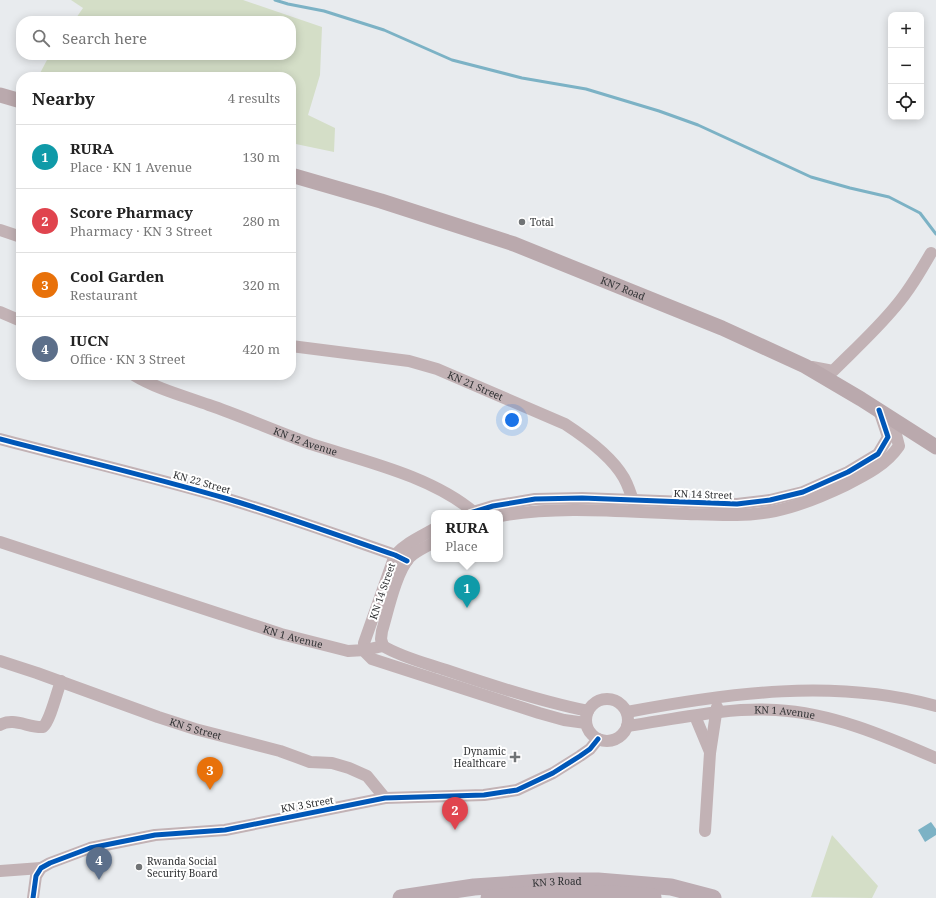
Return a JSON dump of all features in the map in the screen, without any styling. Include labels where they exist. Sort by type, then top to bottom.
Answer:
[{"type":"highway","name":"KN 3 Road","points":[[401,898],[474,887],[557,881],[598,881],[671,887],[713,898]]},
{"type":"highway","name":"KN 3 Road","points":[[489,898],[534,894],[651,896],[662,898]]},
{"type":"main road","points":[[0,95],[16,100]]},
{"type":"main road","name":"KN7 Road","points":[[296,176],[381,201],[514,244],[722,328],[805,366],[936,446]]},
{"type":"street","points":[[0,230],[16,235]]},
{"type":"street","points":[[805,366],[833,371],[881,324],[897,306],[931,253]]},
{"type":"street","points":[[0,312],[16,319]]},
{"type":"street","name":"KN 21 Street","points":[[296,347],[409,361],[437,369],[565,424],[580,433],[613,464],[623,477],[635,506]]},
{"type":"street","name":"KN 12 Avenue","points":[[142,380],[167,391],[227,411],[295,438],[361,458],[443,492],[469,510]]},
{"type":"street","name":"KN 14 Street","points":[[503,516],[539,510],[737,504],[770,500],[803,492],[848,472],[878,454],[888,437],[885,414]]},
{"type":"street","name":"KN 22 Street","points":[[0,439],[229,499],[306,524],[395,555],[407,561]]},
{"type":"street","name":"KN 14 Street","points":[[479,510],[493,506],[535,499],[582,498],[635,506]]},
{"type":"street","name":"KN 14 Street","points":[[364,650],[364,644],[395,555],[402,547],[431,531]]},
{"type":"street","name":"KN 1 Avenue","points":[[0,542],[281,634],[342,650],[356,651],[383,646]]},
{"type":"street","name":"KN 14 Street","points":[[383,646],[380,639],[400,574],[411,557],[431,544]]},
{"type":"street","points":[[383,646],[401,654],[587,717]]},
{"type":"street","points":[[364,650],[372,659],[539,713],[564,720],[587,717]]},
{"type":"street","name":"KN 5 Street","points":[[0,661],[61,681],[195,729],[280,751],[310,762],[332,763],[349,768],[367,776],[385,798]]},
{"type":"street","points":[[0,724],[11,722],[33,727],[45,726],[61,681]]},
{"type":"street","name":"KN 1 Avenue","points":[[627,712],[717,696],[771,692],[851,691],[903,698],[936,706]]},
{"type":"street","points":[[705,831],[710,753],[717,713],[717,696]]},
{"type":"street","points":[[611,699],[617,701],[627,712],[627,726],[619,738],[612,741],[605,741],[598,739],[588,730],[587,717],[591,706],[597,701],[611,699]]},
{"type":"street","name":"KN 1 Avenue","points":[[627,726],[717,713],[776,710],[830,719],[868,730],[936,758]]},
{"type":"street","points":[[695,716],[710,753]]},
{"type":"street","name":"KN 3 Street","points":[[41,868],[45,865],[90,848],[155,835],[225,830],[385,798],[484,795],[517,790],[558,770],[590,749],[598,739]]},
{"type":"street","points":[[0,870],[41,868]]},
{"type":"street","points":[[33,898],[36,876],[41,868]]},
{"type":"green space","points":[[71,0],[243,0],[290,16],[77,16],[83,8]]},
{"type":"green space","points":[[296,18],[322,27],[320,75],[308,115],[335,128],[334,152],[296,144],[296,72],[41,72],[47,60],[296,60]]},
{"type":"green space","points":[[832,835],[878,886],[872,898],[811,897]]},
{"type":"water","points":[[931,822],[936,829],[936,835],[925,842],[918,830]]},
{"type":"waterway","points":[[275,0],[324,11],[384,30],[452,60],[522,78],[586,89],[659,111],[698,125],[811,177],[889,197],[920,213],[936,234]]},
{"type":"cycle path","points":[[480,510],[493,506],[535,499],[582,498],[737,504],[770,500],[803,492],[848,472],[878,454],[888,437],[879,410]]},
{"type":"cycle path","points":[[0,439],[228,499],[333,533],[395,555],[407,561]]},
{"type":"cycle path","points":[[33,898],[36,876],[41,868],[50,863],[90,848],[155,835],[225,830],[385,798],[484,795],[517,790],[553,773],[590,749],[598,739]]},
{"type":"place","name":"Total","points":[[522,222]]},
{"type":"place","name":"RURA","points":[[467,608]]},
{"type":"place","name":"Dynamic Healthcare","points":[[515,757]]},
{"type":"place","name":"Cool Garden","points":[[210,790]]},
{"type":"place","name":"Score Pharmacy","points":[[455,830]]},
{"type":"place","name":"Rwanda Social Security Board","points":[[139,867]]},
{"type":"place","name":"IUCN","points":[[99,880]]}]
